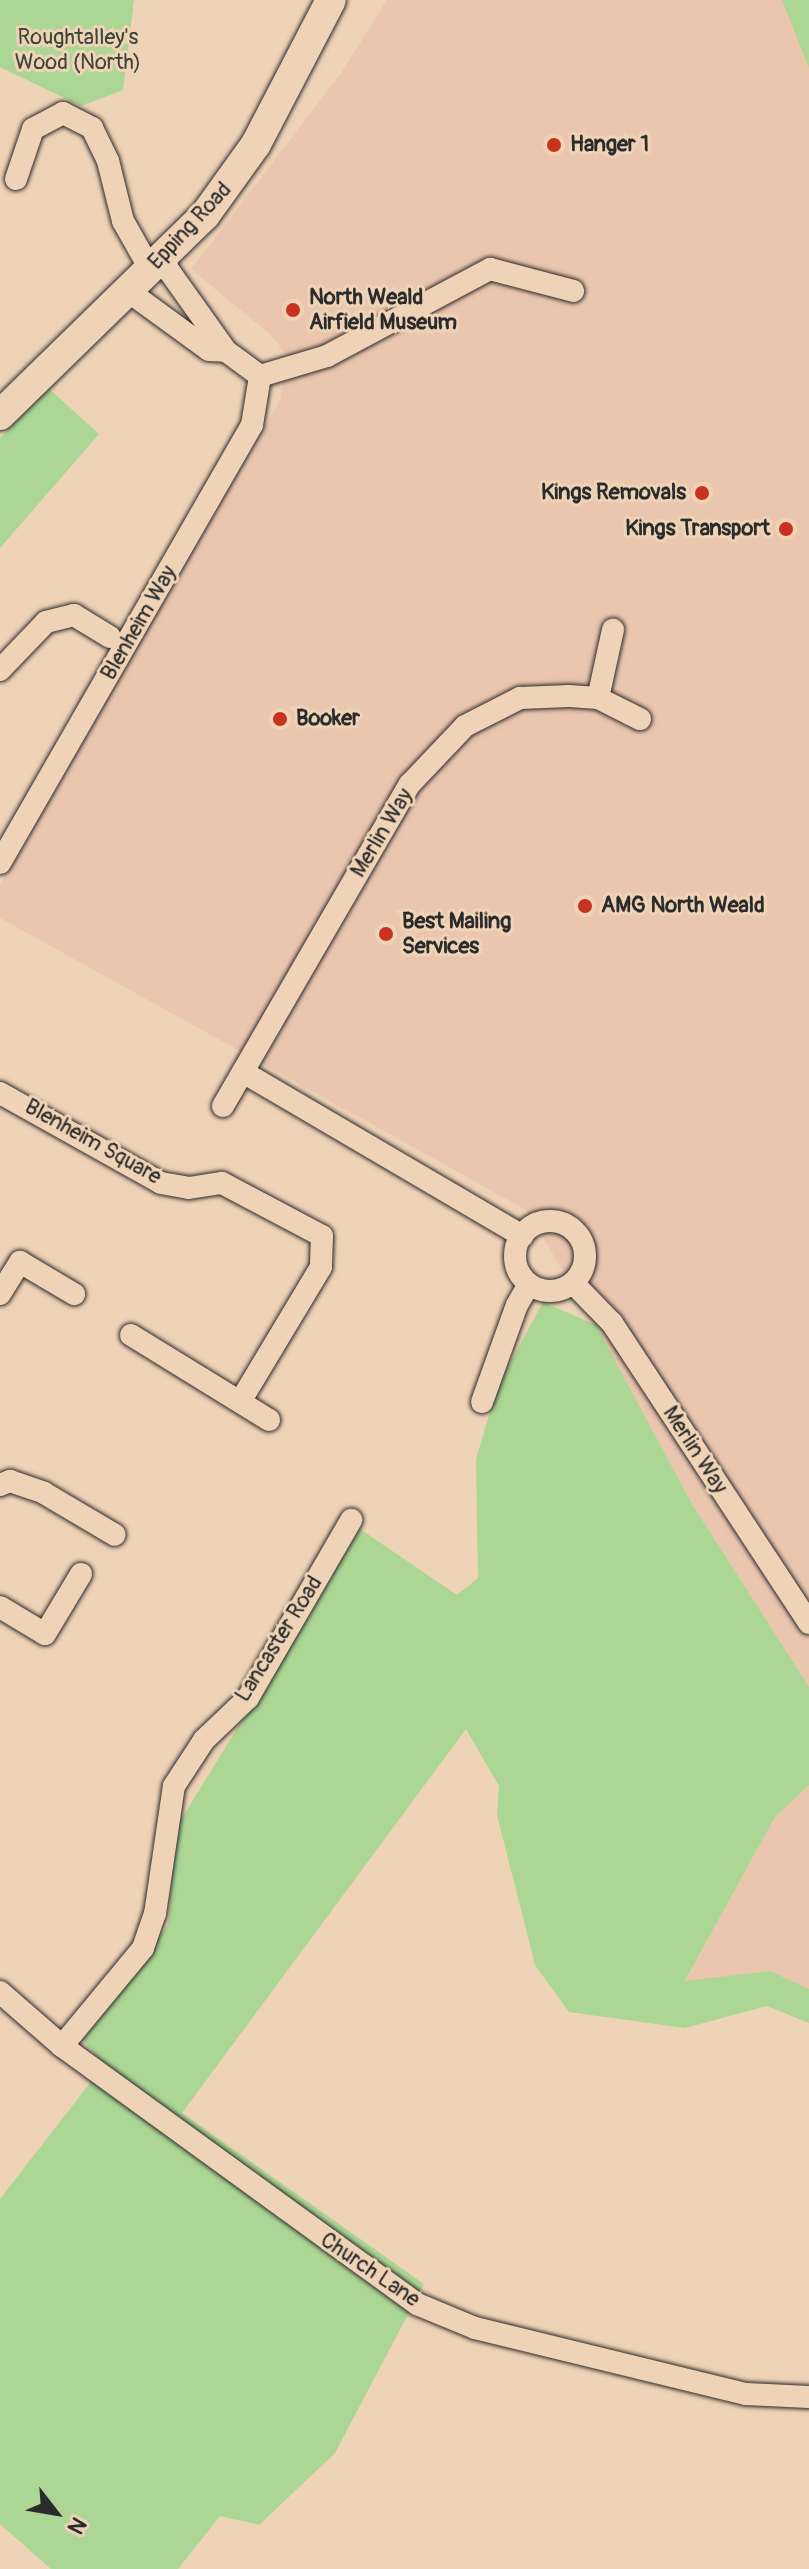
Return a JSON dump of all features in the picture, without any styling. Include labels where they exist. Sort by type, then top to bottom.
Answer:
[{"type":"main road","name":"Epping Road","points":[[0,415],[158,263],[238,173],[331,0]]},
{"type":"street","points":[[16,179],[33,129],[63,113],[92,128],[108,161],[123,221],[158,263],[167,268],[226,351],[260,376],[327,356],[490,269],[573,291]]},
{"type":"street","points":[[128,291],[209,350],[226,351]]},
{"type":"street","name":"Blenheim Way","points":[[0,863],[252,425],[260,376]]},
{"type":"street","points":[[0,670],[46,622],[74,615],[110,637]]},
{"type":"street","points":[[598,698],[613,630]]},
{"type":"street","name":"Merlin Way","points":[[223,1106],[410,784],[465,726],[520,698],[598,698],[640,719]]},
{"type":"street","points":[[243,1072],[522,1236]]},
{"type":"street","name":"Blenheim Square","points":[[0,1093],[161,1183],[189,1188],[222,1183],[322,1236],[321,1267],[240,1402]]},
{"type":"street","points":[[548,1221],[576,1233],[585,1253],[573,1283],[547,1291],[529,1284],[517,1267],[522,1236],[548,1221]]},
{"type":"street","points":[[0,1294],[20,1262],[74,1294]]},
{"type":"street","name":"Merlin Way","points":[[573,1283],[612,1323],[809,1623]]},
{"type":"street","points":[[482,1402],[517,1305],[529,1284]]},
{"type":"street","points":[[131,1335],[269,1420]]},
{"type":"street","points":[[0,1485],[10,1481],[44,1493],[115,1535]]},
{"type":"street","name":"Lancaster Road","points":[[62,2046],[143,1948],[155,1914],[174,1786],[204,1740],[248,1698],[351,1520]]},
{"type":"street","points":[[0,1607],[45,1634],[81,1574]]},
{"type":"street","name":"Church Lane","points":[[0,1992],[62,2046],[417,2304],[475,2328],[746,2394],[809,2397]]},
{"type":"shaded area","points":[[387,0],[809,0],[809,1687],[692,1504],[596,1325],[526,1210],[0,918],[0,885],[280,400],[287,356],[272,336],[191,269],[342,72]]},
{"type":"shaded area","points":[[809,1785],[809,1989],[770,1971],[685,1982],[775,1817]]},
{"type":"green space","name":"Roughtalley's Wood (North)","points":[[0,0],[134,0],[123,90],[81,106],[0,67]]},
{"type":"green space","points":[[782,0],[809,0],[809,68]]},
{"type":"green space","points":[[48,388],[99,434],[0,548],[0,438]]},
{"type":"green space","points":[[543,1302],[596,1325],[692,1504],[809,1687],[809,1785],[775,1817],[685,1981],[770,1971],[809,1989],[809,2023],[767,2006],[685,2028],[569,2012],[535,1965],[497,1815],[499,1786],[466,1729],[182,2113],[424,2284],[335,2453],[259,2525],[220,2516],[178,2569],[51,2569],[0,2524],[0,2199],[104,2065],[83,2040],[168,1925],[177,1826],[360,1529],[457,1595],[478,1578],[476,1459],[498,1385]]},
{"type":"place","name":"Hanger 1","points":[[554,145]]},
{"type":"place","name":"North Weald Airfield Museum","points":[[293,310]]},
{"type":"place","name":"Kings Removals","points":[[702,493]]},
{"type":"place","name":"Kings Transport","points":[[786,529]]},
{"type":"place","name":"Booker","points":[[280,719]]},
{"type":"place","name":"AMG North Weald","points":[[585,906]]},
{"type":"place","name":"Best Mailing Services","points":[[386,934]]}]
